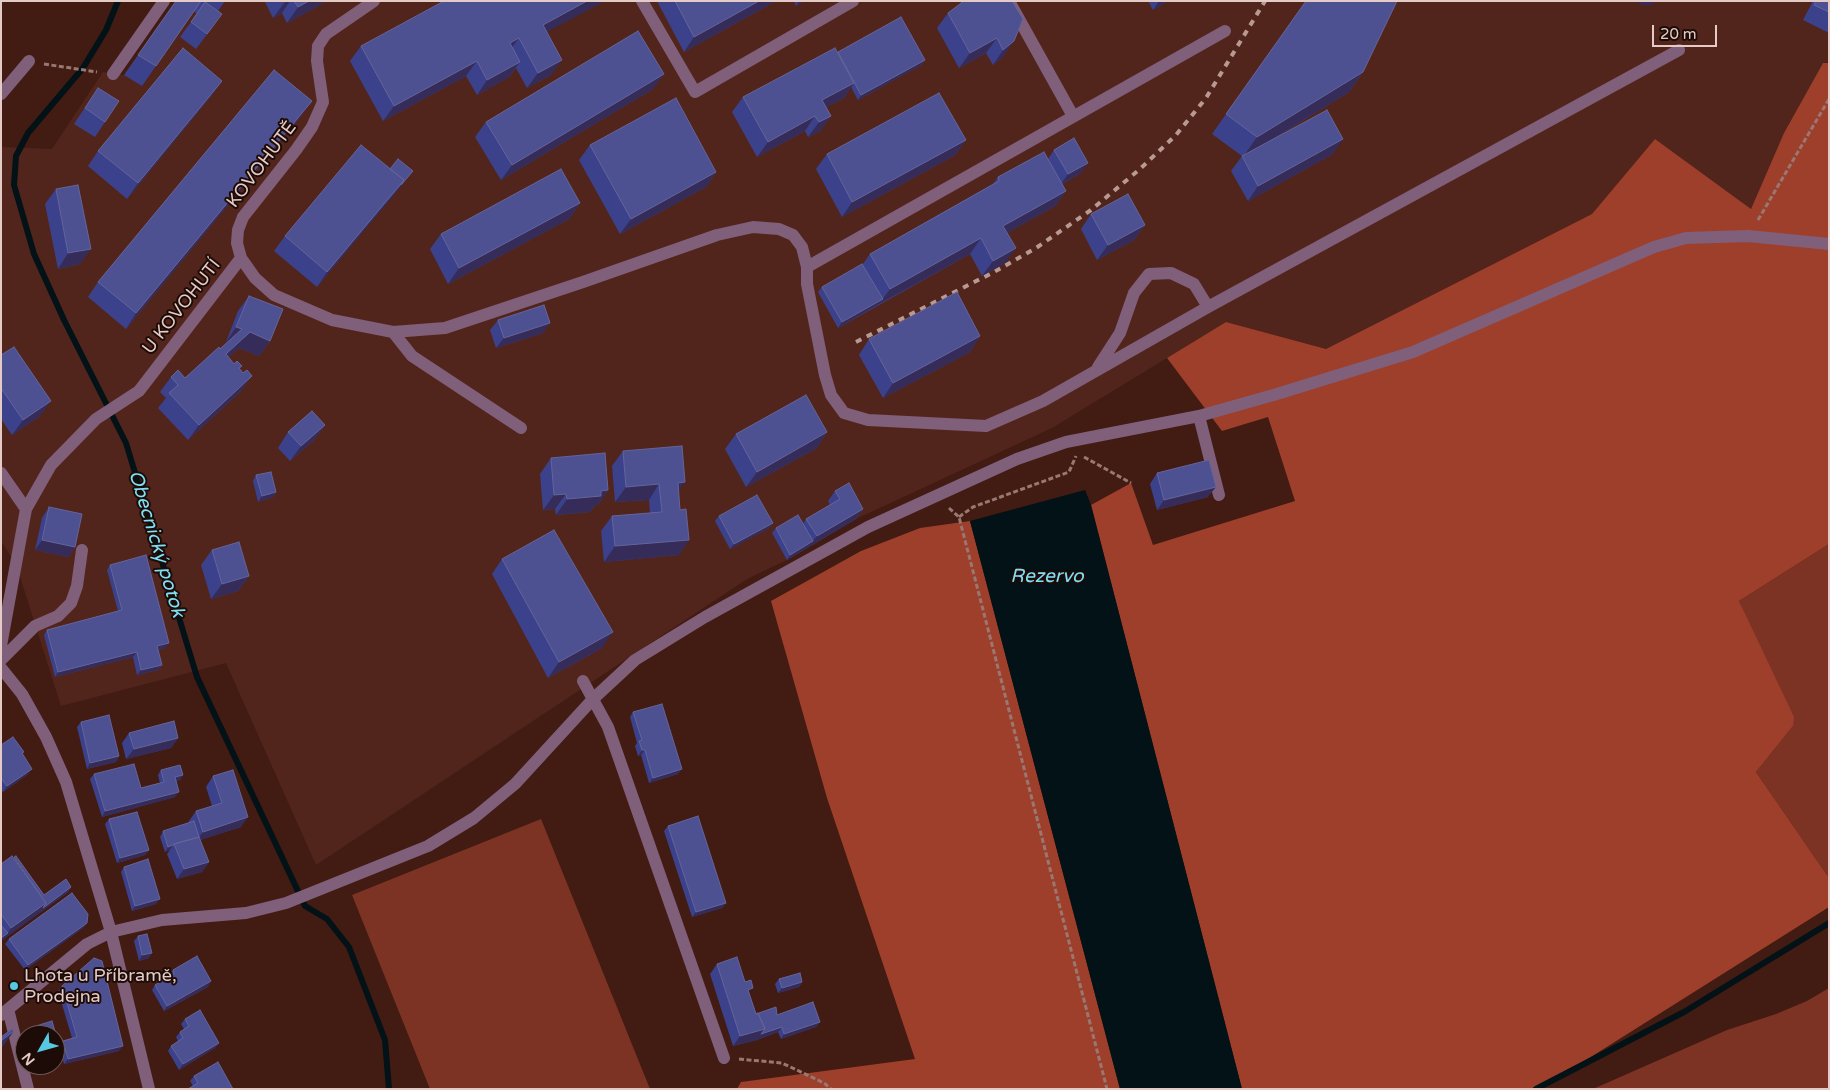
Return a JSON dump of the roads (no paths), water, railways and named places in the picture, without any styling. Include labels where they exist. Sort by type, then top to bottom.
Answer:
[{"type":"street","points":[[108,73],[164,1]]},
{"type":"street","name":"KOVOHUTĚ","points":[[241,258],[237,243],[238,230],[243,217],[312,127],[323,102],[317,61],[318,46],[326,34],[374,1]]},
{"type":"street","points":[[642,1],[695,92],[853,1]]},
{"type":"street","points":[[1009,1],[1073,116]]},
{"type":"street","points":[[1225,31],[807,267],[807,284],[825,375],[831,395],[844,413],[868,420],[986,426],[1043,401],[1097,369],[1679,50]]},
{"type":"street","points":[[1,94],[29,61]]},
{"type":"street","name":"U KOVOHUTÍ","points":[[1,646],[26,509],[51,465],[96,419],[140,391],[241,258],[255,278],[274,296],[332,320],[393,332],[445,328],[717,235],[753,227],[779,229],[793,235],[802,247],[807,267]]},
{"type":"street","points":[[28,1089],[5,1012],[86,944],[111,932],[162,920],[246,913],[286,903],[428,846],[474,818],[515,784],[593,699],[635,660],[705,616],[868,527],[1017,459],[1066,442],[1199,416],[1412,352],[1654,247],[1686,238],[1748,236],[1829,244]]},
{"type":"street","points":[[1097,369],[1120,333],[1134,292],[1150,274],[1171,273],[1194,284],[1208,308]]},
{"type":"street","points":[[393,332],[412,356],[521,428]]},
{"type":"street","points":[[1199,416],[1219,495]]},
{"type":"street","points":[[1,473],[26,509]]},
{"type":"street","points":[[1,660],[35,626],[58,616],[71,603],[77,586],[82,550]]},
{"type":"street","points":[[1,668],[22,694],[46,737],[66,782],[111,932],[149,1089]]},
{"type":"street","points":[[582,681],[608,727],[724,1058]]},
{"type":"water","name":"Rezervo","points":[[1085,490],[1091,505],[1242,1089],[1120,1089],[970,521]]},
{"type":"waterway","name":"Obecnický potok","points":[[118,1],[106,30],[83,68],[28,133],[16,156],[14,185],[34,254],[64,320],[126,443],[197,677],[305,906],[327,919],[349,947],[385,1040],[389,1089]]},
{"type":"waterway","points":[[1536,1089],[1684,1012],[1829,923]]},
{"type":"railway","points":[[856,342],[994,272],[1036,248],[1091,210],[1140,169],[1176,135],[1206,98],[1265,1]]},
{"type":"place","name":"Lhota u Příbramě, Prodejna","points":[[14,986]]}]
